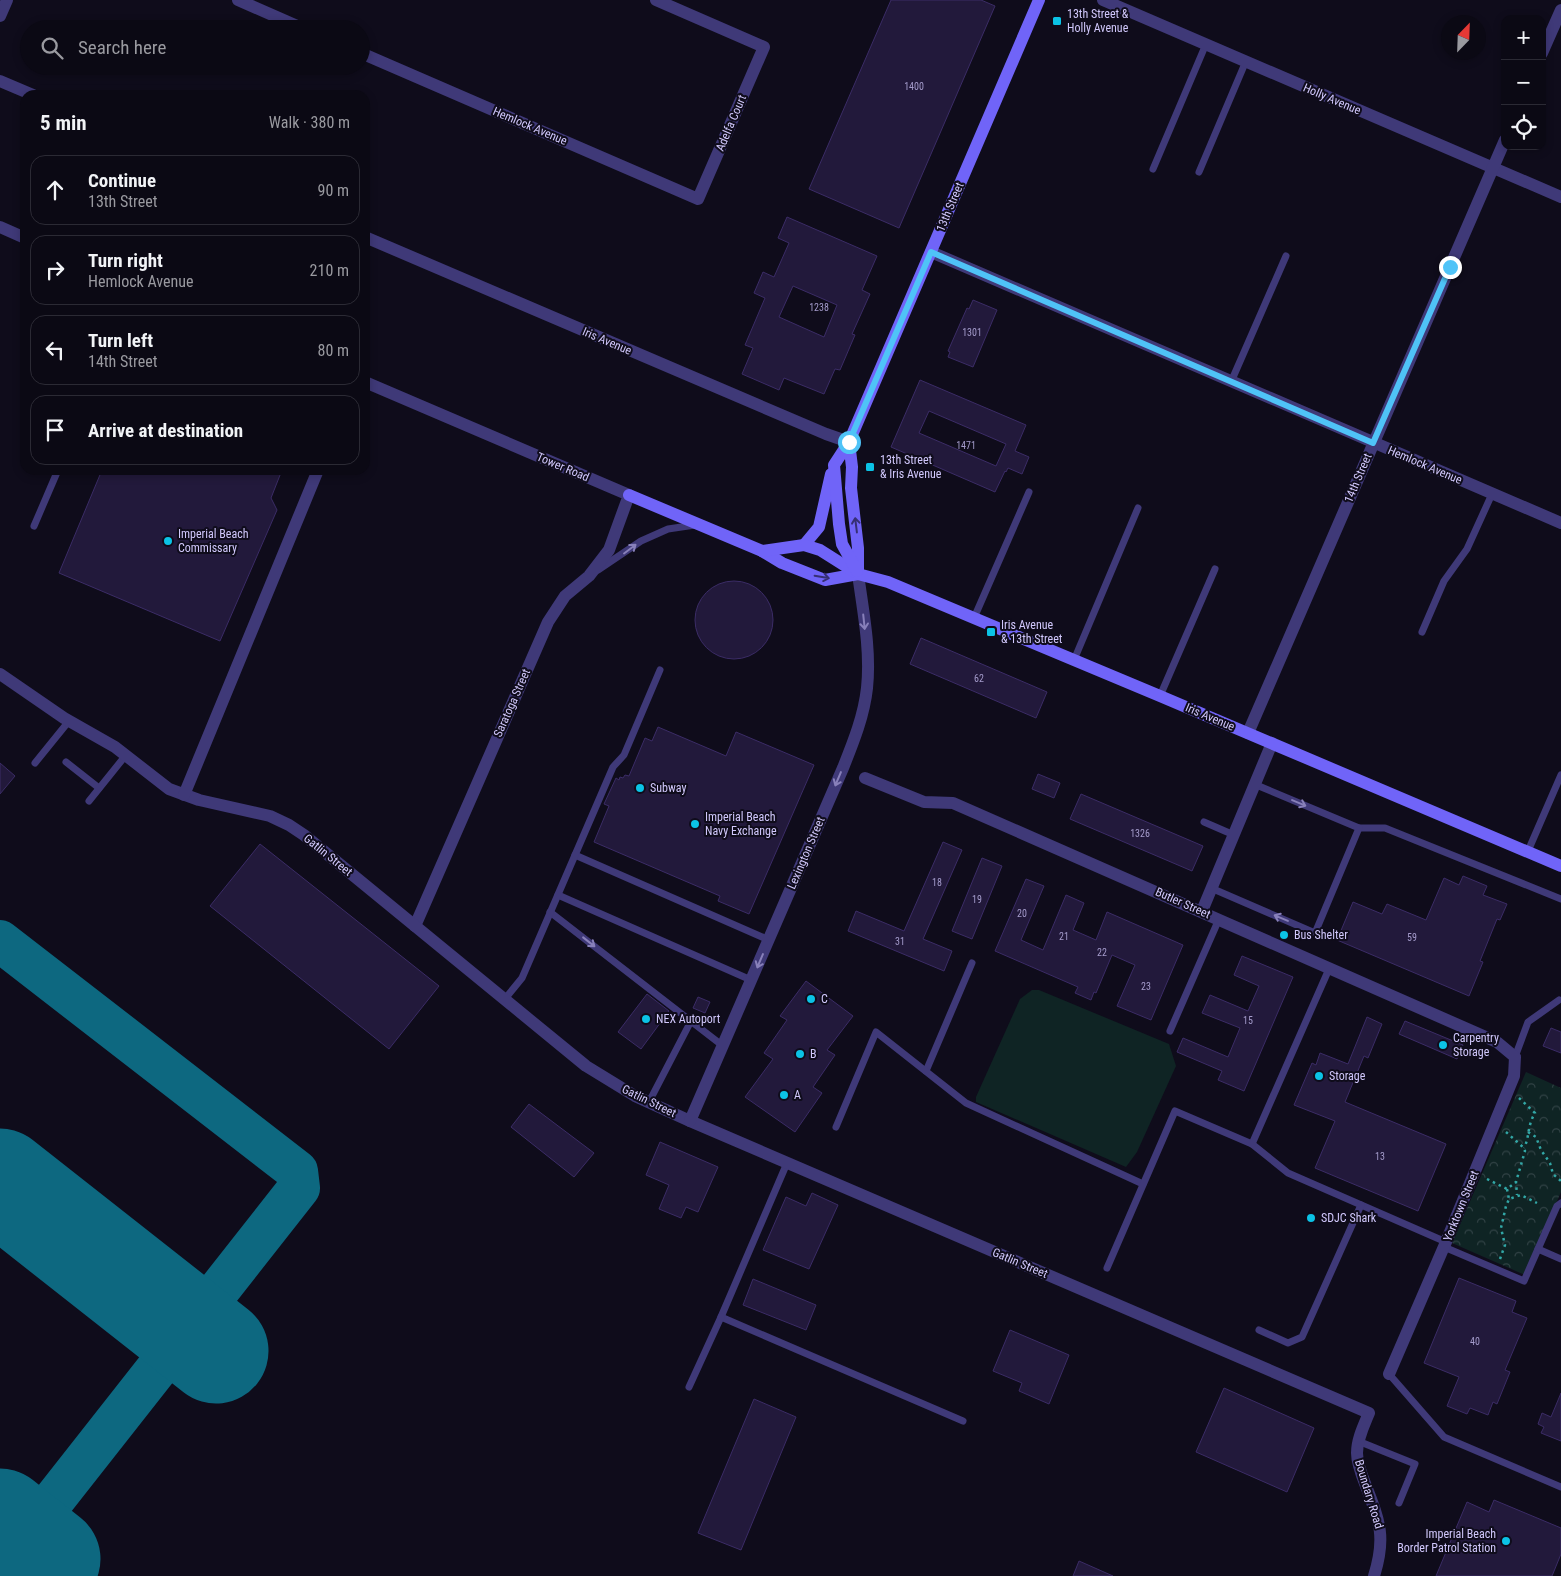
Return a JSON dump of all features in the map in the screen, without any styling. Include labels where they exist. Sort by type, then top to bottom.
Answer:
[{"type":"street","points":[[0,16],[7,0]]},
{"type":"street","points":[[238,0],[284,20]]},
{"type":"street","name":"Adelfa Court","points":[[656,0],[764,47],[698,199]]},
{"type":"street","name":"13th Street","points":[[800,545],[819,526],[834,465],[849,442],[1039,0]]},
{"type":"street","name":"Holly Avenue","points":[[1103,0],[1561,197]]},
{"type":"street","points":[[1546,44],[1561,10]]},
{"type":"street","name":"Hemlock Avenue","points":[[370,58],[698,199]]},
{"type":"street","points":[[0,81],[21,90]]},
{"type":"street","name":"14th Street","points":[[1248,733],[1501,149]]},
{"type":"street","points":[[0,227],[20,236]]},
{"type":"street","name":"Iris Avenue","points":[[370,239],[826,434],[849,442]]},
{"type":"street","name":"Hemlock Avenue","points":[[931,252],[1561,523]]},
{"type":"street","name":"Tower Road","points":[[370,384],[700,524],[762,551],[788,566],[825,580],[858,574]]},
{"type":"street","points":[[849,442],[852,467],[851,488],[858,548],[858,574]]},
{"type":"street","points":[[834,465],[842,544],[858,574]]},
{"type":"street","points":[[184,795],[316,475]]},
{"type":"street","name":"Saratoga Street","points":[[415,926],[548,622],[566,596],[589,576],[609,550],[629,495]]},
{"type":"street","points":[[762,551],[800,545],[820,550],[858,574]]},
{"type":"street","name":"Iris Avenue","points":[[858,574],[888,582],[1561,866]]},
{"type":"street","name":"Lexington Street","points":[[690,1121],[843,768],[860,721],[867,689],[868,659],[858,574]]},
{"type":"street","name":"Gatlin Street","points":[[1,677],[69,721],[115,747],[169,789],[199,800],[270,816],[289,825],[304,835],[586,1066],[635,1096],[1369,1413]]},
{"type":"street","points":[[1202,912],[1272,743]]},
{"type":"street","name":"Butler Street","points":[[865,778],[924,802],[953,803],[1497,1042],[1515,1057]]},
{"type":"street","name":"Yorktown Street","points":[[1389,1374],[1445,1245],[1514,1076],[1515,1057]]},
{"type":"street","name":"Boundary Road","points":[[1369,1413],[1358,1441],[1357,1454],[1360,1471],[1378,1516],[1381,1532],[1379,1561],[1374,1576]]},
{"type":"lane","points":[[1153,169],[1206,44]]},
{"type":"lane","points":[[1199,172],[1246,62]]},
{"type":"lane","points":[[1232,382],[1286,256]]},
{"type":"lane","points":[[34,526],[56,475]]},
{"type":"lane","points":[[974,618],[1030,492]]},
{"type":"lane","points":[[1422,632],[1444,581],[1467,549],[1492,494]]},
{"type":"lane","points":[[1074,660],[1138,508]]},
{"type":"lane","points":[[589,576],[642,541],[668,529],[700,524]]},
{"type":"lane","points":[[1160,696],[1215,569]]},
{"type":"lane","points":[[504,1000],[522,978],[612,767],[624,755],[660,670]]},
{"type":"lane","points":[[35,763],[69,721]]},
{"type":"lane","points":[[89,801],[126,755]]},
{"type":"lane","points":[[66,762],[99,788]]},
{"type":"lane","points":[[1528,851],[1561,775]]},
{"type":"lane","points":[[1254,784],[1359,828],[1385,828],[1561,899]]},
{"type":"lane","points":[[1204,822],[1234,835]]},
{"type":"lane","points":[[1212,888],[1315,932],[1359,828]]},
{"type":"lane","points":[[575,855],[769,940]]},
{"type":"lane","points":[[558,895],[751,980]]},
{"type":"lane","points":[[550,912],[723,1046]]},
{"type":"lane","points":[[1170,1031],[1219,919]]},
{"type":"lane","points":[[926,1071],[972,963]]},
{"type":"lane","points":[[1252,1144],[1329,969]]},
{"type":"lane","points":[[1515,1057],[1528,1022],[1559,1000]]},
{"type":"lane","points":[[649,1102],[691,1021]]},
{"type":"lane","points":[[836,1126],[876,1032],[966,1103],[1143,1184]]},
{"type":"lane","points":[[1106,1268],[1175,1111],[1252,1144],[1288,1173],[1524,1281],[1557,1206],[1561,1203]]},
{"type":"lane","points":[[689,1387],[787,1163]]},
{"type":"lane","points":[[1259,1330],[1288,1343],[1302,1337],[1361,1205]]},
{"type":"lane","points":[[1538,1249],[1561,1259]]},
{"type":"lane","points":[[721,1317],[963,1420]]},
{"type":"lane","points":[[1389,1374],[1444,1437],[1561,1487]]},
{"type":"lane","points":[[1358,1441],[1415,1464],[1399,1503]]},
{"type":"path","points":[[1509,1088],[1535,1113],[1529,1123],[1524,1148],[1525,1154],[1516,1182],[1518,1195]]},
{"type":"path","points":[[1494,1126],[1505,1131],[1524,1148]]},
{"type":"path","points":[[1528,1132],[1536,1137],[1541,1150],[1550,1162],[1553,1174],[1561,1181]]},
{"type":"path","points":[[1475,1172],[1507,1189]]},
{"type":"path","points":[[1507,1189],[1516,1182]]},
{"type":"path","points":[[1500,1259],[1505,1245],[1501,1228],[1509,1199],[1507,1189]]},
{"type":"path","points":[[1509,1199],[1521,1195],[1537,1203]]},
{"type":"green space","points":[[1032,990],[1039,990],[1169,1044],[1176,1066],[1137,1152],[1126,1167],[976,1102],[976,1097],[1020,999]]},
{"type":"green space","points":[[1526,1072],[1561,1088],[1561,1192],[1525,1275],[1452,1243]]},
{"type":"building","points":[[891,0],[981,0],[995,6],[899,228],[809,189]]},
{"type":"building","points":[[787,217],[877,256],[862,290],[870,294],[852,334],[855,335],[840,370],[835,369],[824,394],[784,378],[779,390],[742,374],[753,348],[745,345],[765,298],[754,293],[763,272],[774,277],[789,243],[778,238]],"holes":[[[793,286],[837,305],[824,337],[779,317]]]},
{"type":"building","points":[[973,300],[997,310],[973,367],[948,357],[950,352],[948,351],[967,308],[969,309]]},
{"type":"building","points":[[920,380],[1026,425],[1015,451],[1029,457],[1022,474],[1008,468],[1005,471],[995,492],[891,447]],"holes":[[[929,411],[1006,444],[996,466],[919,433]]]},
{"type":"building","name":"Imperial Beach Commissary","points":[[100,475],[280,475],[271,498],[277,510],[220,641],[59,573]]},
{"type":"building","points":[[734,581],[749,584],[762,592],[770,605],[773,620],[770,635],[762,648],[749,656],[734,659],[719,656],[706,648],[698,635],[695,620],[698,605],[706,592],[719,584]]},
{"type":"building","points":[[921,638],[1047,692],[1036,718],[910,664]]},
{"type":"building","name":"Imperial Beach Navy Exchange","points":[[658,727],[726,756],[736,732],[814,765],[749,914],[718,901],[720,896],[594,842],[609,806],[604,804],[616,778],[619,780],[620,777],[623,778],[625,775],[629,776],[645,738],[652,741]]},
{"type":"building","points":[[0,763],[15,776],[0,794]]},
{"type":"building","points":[[1038,774],[1060,783],[1054,798],[1032,789]]},
{"type":"building","points":[[1081,794],[1203,846],[1192,871],[1070,819]]},
{"type":"building","points":[[943,842],[962,850],[923,939],[952,951],[944,971],[848,931],[856,911],[904,931]]},
{"type":"building","points":[[260,844],[439,986],[389,1049],[210,906]]},
{"type":"building","points":[[982,858],[1002,866],[972,939],[952,931]]},
{"type":"building","points":[[1463,876],[1487,886],[1483,895],[1507,904],[1500,920],[1497,919],[1480,961],[1483,962],[1469,996],[1337,940],[1353,902],[1382,914],[1387,904],[1426,920],[1444,878],[1459,885]]},
{"type":"building","points":[[1026,879],[1044,886],[1021,940],[1043,950],[1066,895],[1084,903],[1073,930],[1096,940],[1107,912],[1183,945],[1151,1020],[1117,1006],[1135,965],[1112,955],[1096,993],[1094,992],[1091,1000],[1075,993],[1078,987],[995,951]]},
{"type":"building","points":[[1242,956],[1293,977],[1244,1091],[1218,1080],[1222,1071],[1177,1052],[1183,1038],[1228,1057],[1240,1028],[1202,1013],[1210,995],[1248,1011],[1259,986],[1234,975]]},
{"type":"building","points":[[806,981],[853,1016],[827,1050],[835,1055],[813,1087],[822,1093],[795,1132],[745,1097],[773,1059],[764,1053],[787,1020],[780,1016]]},
{"type":"building","name":"NEX Autoport","points":[[647,994],[669,1011],[641,1049],[618,1032]]},
{"type":"building","points":[[698,997],[710,1002],[705,1013],[693,1008]]},
{"type":"building","points":[[1367,1017],[1382,1024],[1368,1058],[1364,1056],[1345,1102],[1446,1144],[1418,1211],[1315,1168],[1335,1121],[1294,1105],[1312,1063],[1316,1065],[1320,1053],[1348,1064]]},
{"type":"building","name":"Carpentry Storage","points":[[1405,1021],[1463,1045],[1457,1059],[1399,1034]]},
{"type":"building","points":[[1551,1028],[1561,1032],[1561,1053],[1543,1046]]},
{"type":"building","points":[[529,1104],[594,1153],[574,1177],[511,1127]]},
{"type":"building","points":[[660,1142],[718,1167],[698,1212],[686,1207],[681,1218],[659,1209],[669,1185],[646,1175]]},
{"type":"building","points":[[812,1193],[838,1205],[809,1269],[763,1250],[786,1197],[806,1206]]},
{"type":"building","points":[[1459,1278],[1516,1301],[1512,1312],[1527,1318],[1505,1370],[1510,1372],[1497,1404],[1493,1402],[1488,1415],[1470,1408],[1467,1414],[1447,1406],[1459,1377],[1424,1363]]},
{"type":"building","points":[[753,1279],[816,1305],[806,1330],[743,1305]]},
{"type":"building","points":[[1010,1330],[1069,1355],[1049,1404],[1019,1391],[1022,1383],[993,1371]]},
{"type":"building","points":[[1224,1388],[1314,1428],[1287,1492],[1196,1452]]},
{"type":"building","points":[[1561,1393],[1561,1441],[1541,1433],[1544,1427],[1538,1424],[1542,1413],[1551,1417]]},
{"type":"building","points":[[754,1399],[796,1417],[741,1550],[698,1533]]},
{"type":"building","name":"Imperial Beach Border Patrol Station","points":[[1494,1500],[1561,1528],[1561,1554],[1552,1576],[1436,1576],[1467,1502],[1489,1512]]},
{"type":"building","points":[[1079,1561],[1113,1576],[1073,1576]]},
{"type":"taxiway","points":[[0,941],[297,1171],[299,1188],[23,1539]]},
{"type":"runway","points":[[0,1181],[216,1351]]},
{"type":"runway","points":[[0,1521],[48,1559]]},
{"type":"place","name":"13th Street & Holly Avenue","points":[[1057,21]]},
{"type":"place","name":"13th Street & Iris Avenue","points":[[870,467]]},
{"type":"place","name":"Imperial Beach Commissary","points":[[168,541]]},
{"type":"place","name":"Iris Avenue & 13th Street","points":[[991,632]]},
{"type":"place","name":"Subway","points":[[640,788]]},
{"type":"place","name":"Imperial Beach Navy Exchange","points":[[695,824]]},
{"type":"place","name":"Bus Shelter","points":[[1284,935]]},
{"type":"place","name":"C","points":[[811,999]]},
{"type":"place","name":"NEX Autoport","points":[[646,1019]]},
{"type":"place","name":"Carpentry Storage","points":[[1443,1045]]},
{"type":"place","name":"B","points":[[800,1054]]},
{"type":"place","name":"Storage","points":[[1319,1076]]},
{"type":"place","name":"A","points":[[784,1095]]},
{"type":"place","name":"SDJC Shark","points":[[1311,1218]]},
{"type":"place","name":"Imperial Beach Border Patrol Station","points":[[1506,1541]]},
{"type":"route","points":[[849,442],[931,252],[1373,443],[1450,267]]}]
